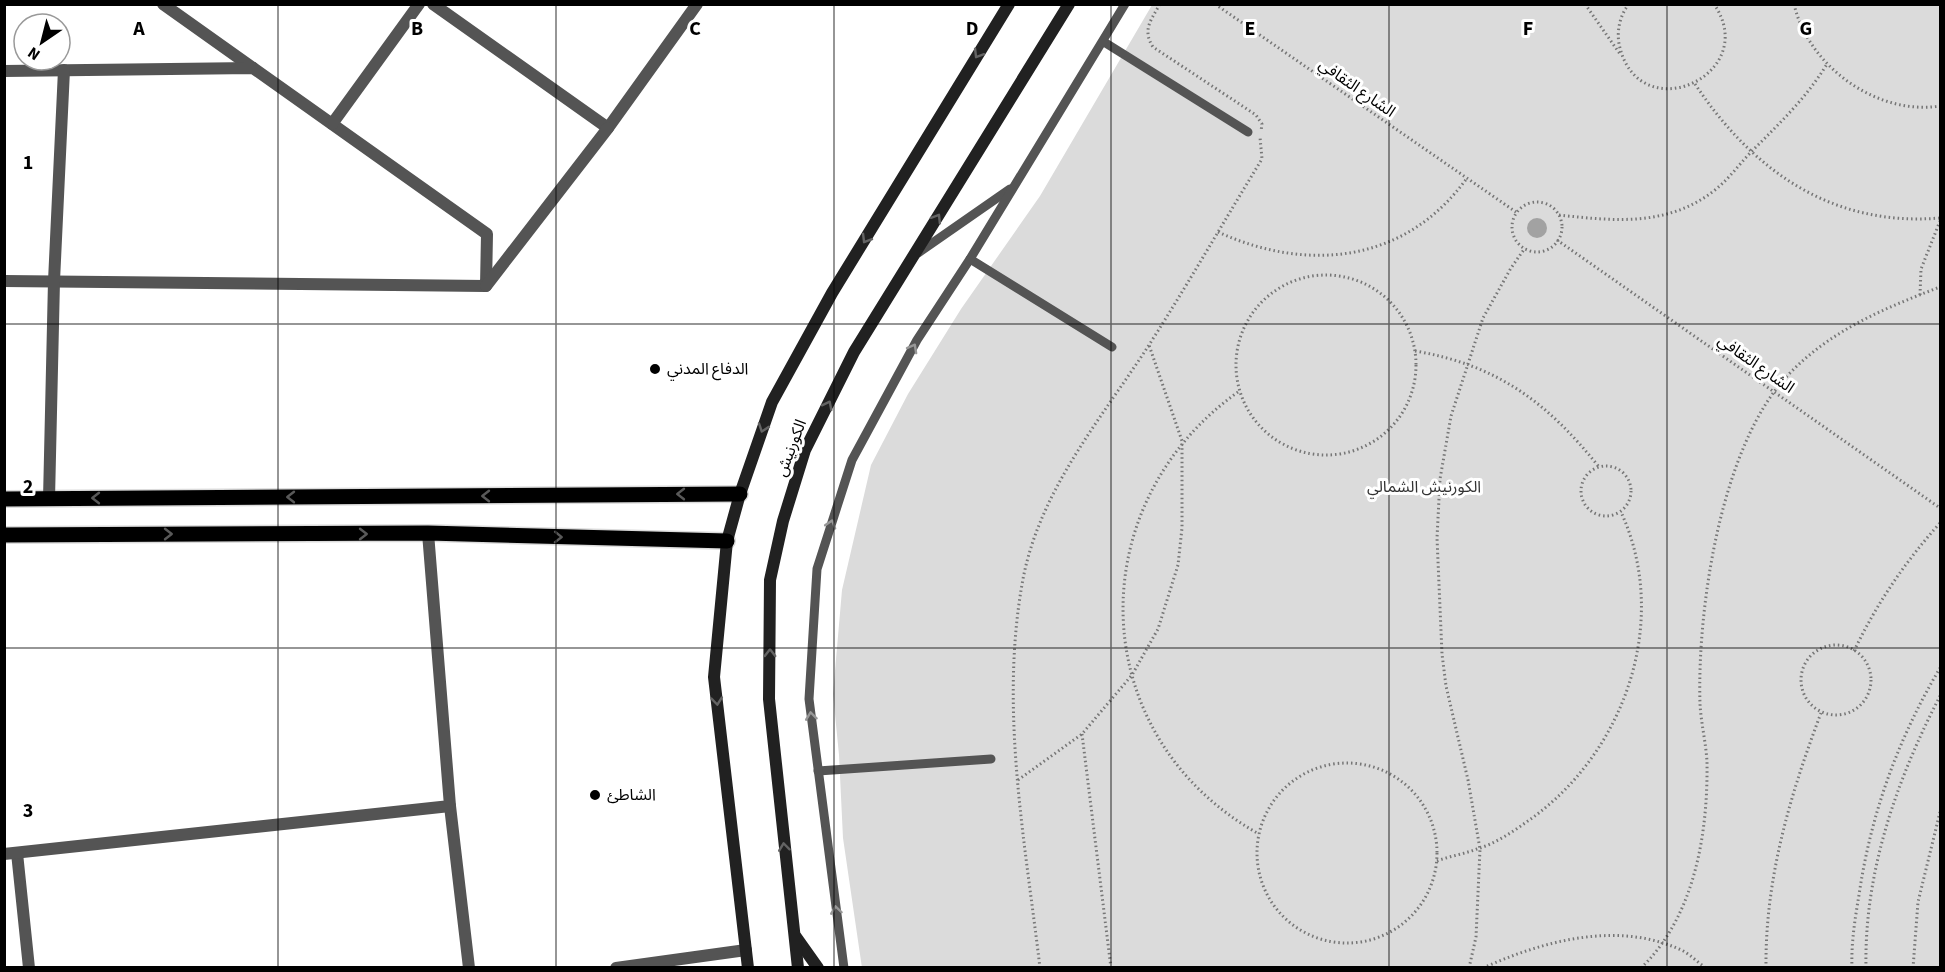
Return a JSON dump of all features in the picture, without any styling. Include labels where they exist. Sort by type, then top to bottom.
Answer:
[{"type":"main road","name":"الكورنيش","points":[[748,968],[714,677],[727,541],[740,494],[772,402],[832,293],[1009,4]]},
{"type":"main road","name":"الكورنيش","points":[[798,968],[770,699],[770,580],[783,521],[805,450],[854,352],[1069,4]]},
{"type":"main road","points":[[4,499],[740,494]]},
{"type":"main road","points":[[4,535],[428,533],[727,541]]},
{"type":"main road","points":[[794,934],[818,968]]},
{"type":"street","points":[[163,4],[487,234],[486,286]]},
{"type":"street","points":[[332,124],[419,4]]},
{"type":"street","points":[[433,4],[608,128]]},
{"type":"street","points":[[486,286],[608,128],[697,4]]},
{"type":"street","points":[[72,70],[253,68]]},
{"type":"street","points":[[49,499],[54,281],[64,72]]},
{"type":"street","points":[[4,281],[486,286]]},
{"type":"street","points":[[428,533],[450,806],[469,968]]},
{"type":"street","points":[[29,968],[11,854],[450,806]]},
{"type":"street","points":[[616,968],[746,950]]},
{"type":"lane","points":[[844,968],[809,699],[817,569],[852,460],[917,340],[970,259],[1125,4]]},
{"type":"lane","points":[[1104,42],[1248,132]]},
{"type":"lane","points":[[913,256],[1013,187]]},
{"type":"lane","points":[[970,259],[1112,347]]},
{"type":"lane","points":[[818,771],[991,759]]},
{"type":"path","points":[[1040,968],[1017,780],[1013,658],[1023,578],[1036,534],[1071,461],[1149,345],[1262,159],[1260,135],[1262,124],[1256,115],[1153,47],[1147,37],[1148,24],[1160,4]]},
{"type":"path","name":"الشارع الثقافي","points":[[1215,4],[1516,213]]},
{"type":"path","points":[[1585,4],[1632,72],[1646,83],[1662,88],[1679,89],[1695,84],[1710,73],[1720,58],[1724,41],[1723,23],[1714,4]]},
{"type":"path","points":[[1623,58],[1618,41],[1619,24],[1629,4]]},
{"type":"path","points":[[1794,4],[1809,40],[1827,64],[1850,83],[1876,97],[1905,105],[1941,106]]},
{"type":"path","points":[[1558,215],[1629,221],[1669,215],[1694,205],[1716,189],[1799,103],[1827,64]]},
{"type":"path","points":[[1695,84],[1715,113],[1751,152],[1773,172],[1822,200],[1879,216],[1941,220],[1921,269],[1920,295]]},
{"type":"path","points":[[1218,232],[1263,250],[1293,256],[1329,255],[1374,248],[1412,231],[1439,211],[1467,178]]},
{"type":"path","points":[[1538,202],[1551,206],[1558,215],[1562,228],[1557,240],[1543,251],[1525,248],[1516,240],[1512,231],[1516,213],[1526,204],[1538,202]]},
{"type":"path","name":"الشارع الثقافي","points":[[1557,240],[1941,508]]},
{"type":"path","points":[[1469,968],[1476,937],[1480,849],[1468,780],[1446,686],[1442,654],[1437,538],[1440,479],[1447,436],[1483,318],[1510,268],[1525,248]]},
{"type":"path","points":[[1334,275],[1365,284],[1379,292],[1401,315],[1412,338],[1415,351],[1417,374],[1406,409],[1382,437],[1348,453],[1312,454],[1277,441],[1254,419],[1238,392],[1236,359],[1238,343],[1251,314],[1274,291],[1303,278],[1334,275]]},
{"type":"path","points":[[1641,968],[1676,918],[1699,861],[1707,762],[1700,706],[1699,656],[1708,575],[1731,483],[1746,445],[1774,391],[1818,346],[1859,320],[1941,287]]},
{"type":"path","points":[[1017,780],[1082,735],[1132,675],[1158,629],[1178,565],[1182,528],[1182,441],[1149,345]]},
{"type":"path","points":[[1415,351],[1468,364],[1516,387],[1546,408],[1572,433],[1599,467]]},
{"type":"path","points":[[1238,392],[1209,413],[1182,441],[1162,468],[1145,499],[1129,550],[1122,604],[1125,640],[1132,675],[1152,725],[1182,770],[1213,802],[1259,834]]},
{"type":"path","points":[[1599,467],[1618,469],[1630,483],[1631,496],[1621,512],[1610,517],[1598,516],[1588,510],[1581,500],[1580,488],[1585,477],[1599,467]]},
{"type":"path","points":[[1437,861],[1480,849],[1523,825],[1565,791],[1599,749],[1624,701],[1638,649],[1641,605],[1636,560],[1621,512]]},
{"type":"path","points":[[1854,651],[1884,594],[1915,551],[1941,523]]},
{"type":"path","points":[[1844,646],[1854,651],[1863,658],[1869,669],[1869,692],[1855,710],[1844,714],[1821,713],[1812,706],[1801,686],[1804,664],[1821,648],[1844,646]]},
{"type":"path","points":[[1852,968],[1851,945],[1863,870],[1878,803],[1916,710],[1941,668]]},
{"type":"path","points":[[1866,968],[1866,944],[1876,869],[1887,819],[1913,748],[1941,696]]},
{"type":"path","points":[[1766,968],[1773,879],[1785,817],[1821,713]]},
{"type":"path","points":[[1082,735],[1111,968]]},
{"type":"path","points":[[1356,763],[1389,773],[1417,795],[1433,826],[1437,861],[1435,876],[1426,898],[1405,922],[1378,938],[1354,943],[1338,943],[1301,930],[1288,921],[1272,903],[1259,873],[1259,834],[1272,802],[1297,777],[1321,766],[1356,763]]},
{"type":"path","points":[[1913,968],[1918,902],[1941,812]]},
{"type":"path","points":[[1483,968],[1516,953],[1557,941],[1631,937],[1681,950],[1706,968]]},
{"type":"green space","name":"الكورنيش الشمالي","points":[[1152,5],[1940,5],[1940,967],[862,968],[843,838],[833,694],[842,590],[871,465],[908,394],[961,309],[1040,196]]},
{"type":"shaded area","points":[[1537,218],[1544,221],[1547,228],[1544,235],[1537,238],[1530,235],[1527,228],[1530,221]]},
{"type":"place","name":"الدفاع المدني","points":[[655,369]]},
{"type":"place","name":"الشاطئ","points":[[595,795]]}]
